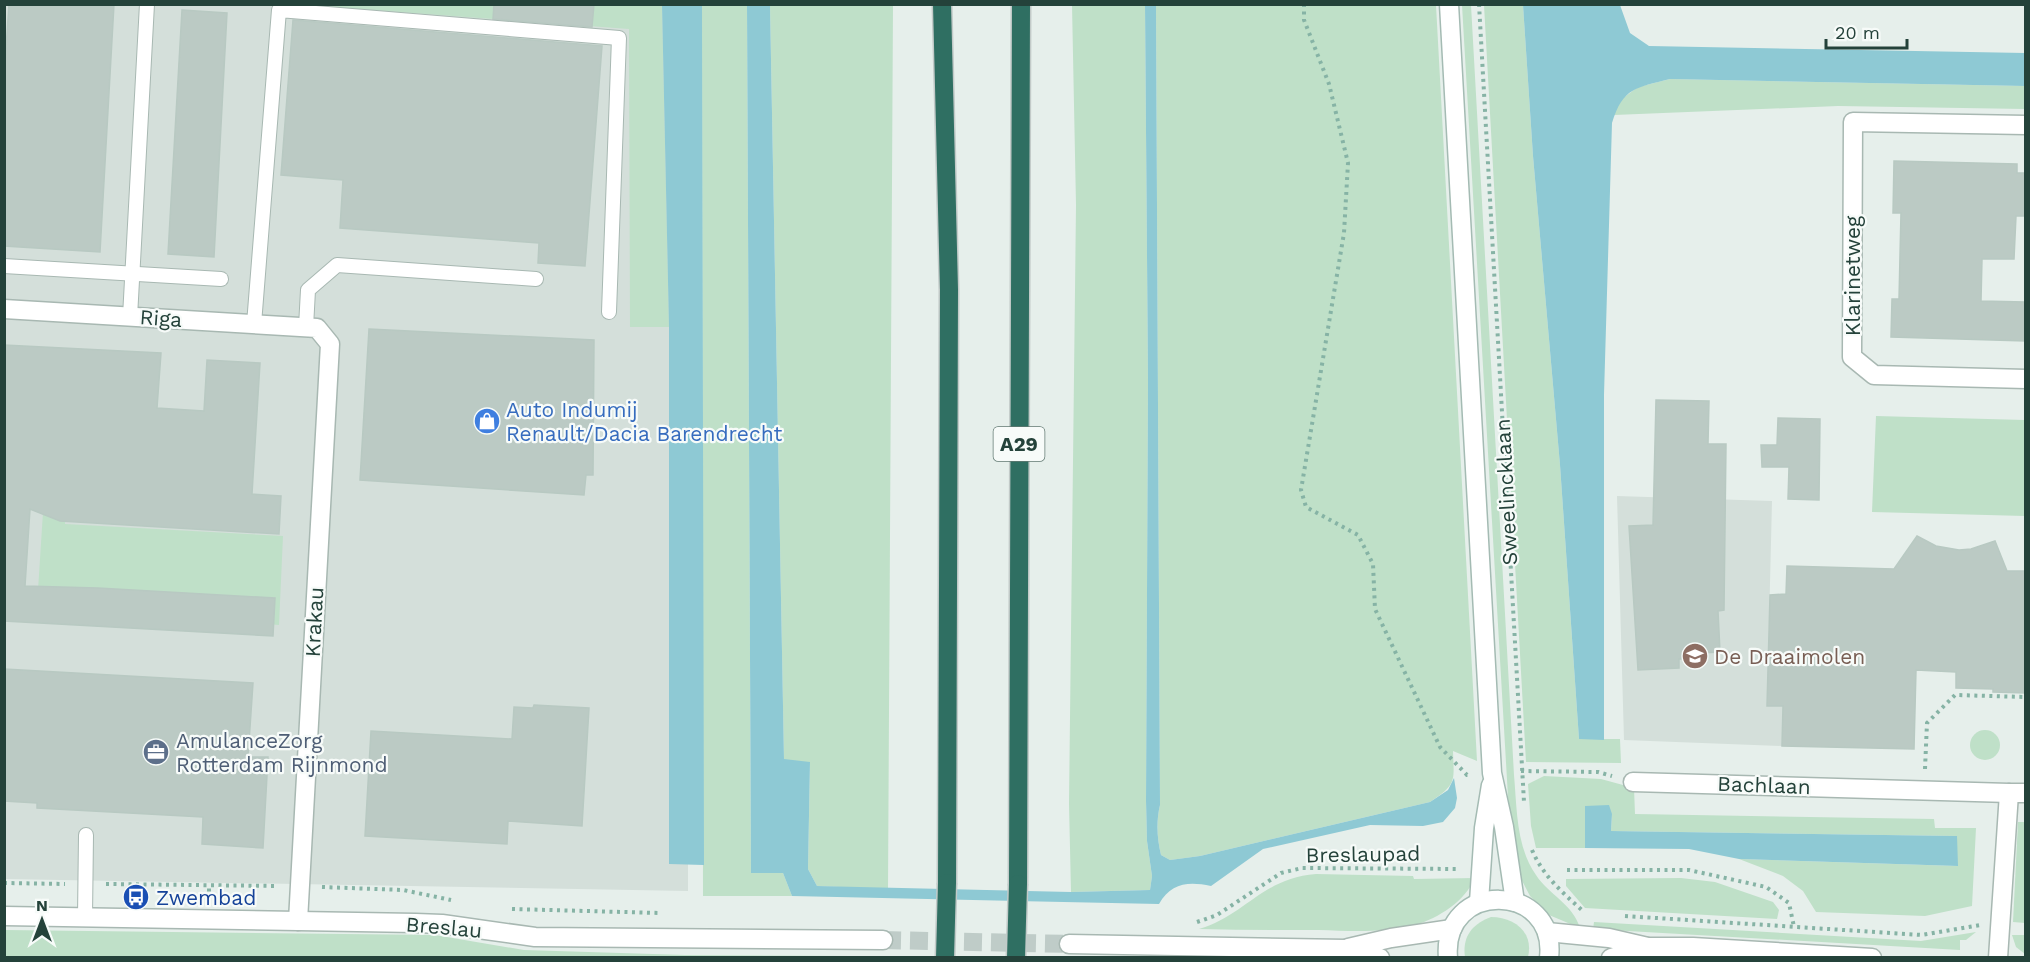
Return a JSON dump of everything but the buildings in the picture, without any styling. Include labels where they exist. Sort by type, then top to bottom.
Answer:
[{"type":"highway","points":[[942,4],[949,290],[945,957]]},
{"type":"highway","name":"A29","points":[[1016,957],[1021,4]]},
{"type":"street","name":"Sweelincklaan","points":[[1449,4],[1492,773],[1504,827],[1515,902]]},
{"type":"street","name":"Klarinetweg","points":[[2025,125],[1854,122],[1852,357],[1874,375],[2025,379]]},
{"type":"street","name":"Riga","points":[[4,309],[311,328]]},
{"type":"street","name":"Krakau","points":[[298,921],[330,344],[311,328]]},
{"type":"street","name":"Sweelincklaan","points":[[1479,902],[1484,828],[1492,773]]},
{"type":"street","name":"Bachlaan","points":[[1633,782],[2017,793],[1998,957]]},
{"type":"street","points":[[1448,957],[1448,939],[1463,913],[1479,902],[1497,899],[1515,902],[1538,916],[1547,932],[1549,957]]},
{"type":"street","name":"Breslau","points":[[4,916],[442,924],[535,937],[883,940]]},
{"type":"street","points":[[1346,949],[1391,938],[1452,929]]},
{"type":"street","points":[[1547,932],[1609,938],[1648,947],[1693,947],[1872,957]]},
{"type":"street","points":[[1070,944],[1346,949],[1380,957]]},
{"type":"street","points":[[1611,957],[1648,947]]},
{"type":"lane","points":[[130,316],[147,4]]},
{"type":"lane","points":[[254,324],[279,10],[619,38],[609,312]]},
{"type":"lane","points":[[311,328],[308,290],[337,265],[536,279]]},
{"type":"lane","points":[[4,266],[220,279]]},
{"type":"lane","points":[[85,917],[86,835]]},
{"type":"path","points":[[1304,4],[1304,20],[1329,84],[1348,163],[1344,233],[1301,490],[1306,507],[1358,534],[1373,564],[1375,609],[1440,747],[1467,776],[1492,773]]},
{"type":"path","name":"Sweelincklaan","points":[[1479,4],[1524,804]]},
{"type":"path","points":[[1925,790],[1927,723],[1955,695],[2025,697]]},
{"type":"path","points":[[1521,771],[1598,772],[1633,782]]},
{"type":"path","points":[[1530,847],[1538,865],[1554,885],[1586,914],[1586,937]]},
{"type":"path","name":"Breslaupad","points":[[1198,922],[1217,915],[1281,873],[1302,868],[1470,869]]},
{"type":"path","points":[[1567,870],[1689,870],[1766,887],[1789,903],[1794,927]]},
{"type":"path","points":[[209,885],[209,902]]},
{"type":"path","points":[[1621,916],[1922,934],[1979,925],[2001,927]]},
{"type":"shaded area","points":[[5,5],[682,5],[688,324],[688,891],[5,879]]},
{"type":"shaded area","name":"De Draaimolen","points":[[1617,496],[1772,501],[1767,706],[1783,706],[1782,746],[1624,740]]},
{"type":"green space","points":[[305,5],[662,5],[669,327],[630,327],[629,29]]},
{"type":"green space","points":[[702,5],[747,5],[751,873],[783,873],[792,896],[703,896]]},
{"type":"green space","points":[[770,5],[893,5],[888,889],[817,886],[808,869],[810,763],[784,760]]},
{"type":"green space","points":[[1072,5],[1145,5],[1148,382],[1146,801],[1147,841],[1152,876],[1150,890],[1071,892],[1069,804],[1076,205]]},
{"type":"green space","points":[[1156,5],[1436,5],[1477,761],[1453,751],[1452,781],[1445,791],[1430,802],[1200,856],[1170,860],[1161,855],[1158,830],[1160,805]]},
{"type":"green space","points":[[1462,5],[1471,5],[1514,775],[1519,827],[1529,864],[1541,882],[1572,912],[1580,928],[1549,915],[1530,896],[1518,873],[1508,797]]},
{"type":"green space","points":[[1484,5],[1523,5],[1533,156],[1560,465],[1579,739],[1620,739],[1621,763],[1526,762]]},
{"type":"green space","points":[[1670,79],[2025,86],[2025,109],[1838,106],[1614,115],[1619,101],[1638,87]]},
{"type":"green space","points":[[1876,416],[2025,420],[2025,516],[1872,512]]},
{"type":"green space","points":[[45,481],[67,482],[65,524],[283,536],[279,625],[37,606]]},
{"type":"green space","points":[[1985,730],[1995,735],[2000,745],[1995,755],[1985,760],[1975,755],[1970,745],[1975,735]]},
{"type":"green space","points":[[1544,776],[1601,779],[1634,788],[1635,814],[1934,819],[1935,828],[1976,828],[1972,906],[1925,916],[1816,912],[1803,891],[1783,876],[1739,859],[1957,866],[1957,836],[1611,831],[1612,814],[1585,806],[1585,848],[1536,848],[1531,826],[1528,784]]},
{"type":"green space","points":[[2018,822],[2025,822],[2025,923],[2013,922]]},
{"type":"green space","points":[[1316,874],[1413,876],[1414,879],[1475,878],[1465,894],[1450,908],[1424,922],[1403,928],[1355,931],[1199,929],[1229,915],[1281,882]]},
{"type":"green space","points":[[1681,878],[1715,882],[1773,902],[1779,910],[1777,919],[1585,908],[1566,886],[1566,879]]},
{"type":"green space","points":[[1491,917],[1514,923],[1525,933],[1529,948],[1528,957],[1465,957],[1465,943],[1470,932],[1478,923]]},
{"type":"green space","points":[[1594,922],[1921,941],[1976,932],[1966,940],[1960,940],[1960,950],[1593,929]]},
{"type":"green space","points":[[5,930],[435,935],[524,950],[859,957],[5,958]]},
{"type":"green space","points":[[2012,935],[2025,935],[2025,954],[2016,947]]},
{"type":"water","points":[[662,5],[702,5],[704,865],[669,864],[669,327]]},
{"type":"water","points":[[747,5],[770,5],[784,759],[810,762],[808,869],[817,886],[1071,892],[1150,890],[1152,876],[1147,841],[1146,801],[1148,382],[1145,5],[1156,5],[1160,805],[1158,830],[1161,855],[1170,860],[1200,856],[1430,802],[1448,790],[1454,778],[1457,798],[1455,808],[1443,822],[1423,826],[1370,825],[1263,849],[1211,886],[1181,885],[1169,892],[1159,904],[792,896],[783,873],[751,873]]},
{"type":"water","points":[[1523,5],[1620,5],[1630,33],[1649,46],[2025,53],[2025,86],[1670,79],[1640,87],[1632,91],[1621,102],[1612,123],[1604,395],[1604,740],[1579,739],[1560,465],[1533,156]]},
{"type":"water","points":[[1609,805],[1612,814],[1611,831],[1957,836],[1958,866],[1739,859],[1689,849],[1585,848],[1585,806]]},
{"type":"tunnel","points":[[883,940],[1069,944]]},
{"type":"place","name":"Auto Indumij Renault/Dacia Barendrecht","points":[[487,421]]},
{"type":"place","name":"De Draaimolen","points":[[1695,656]]},
{"type":"place","name":"AmulanceZorg Rotterdam Rijnmond","points":[[156,752]]},
{"type":"place","name":"Zwembad","points":[[136,897]]}]
